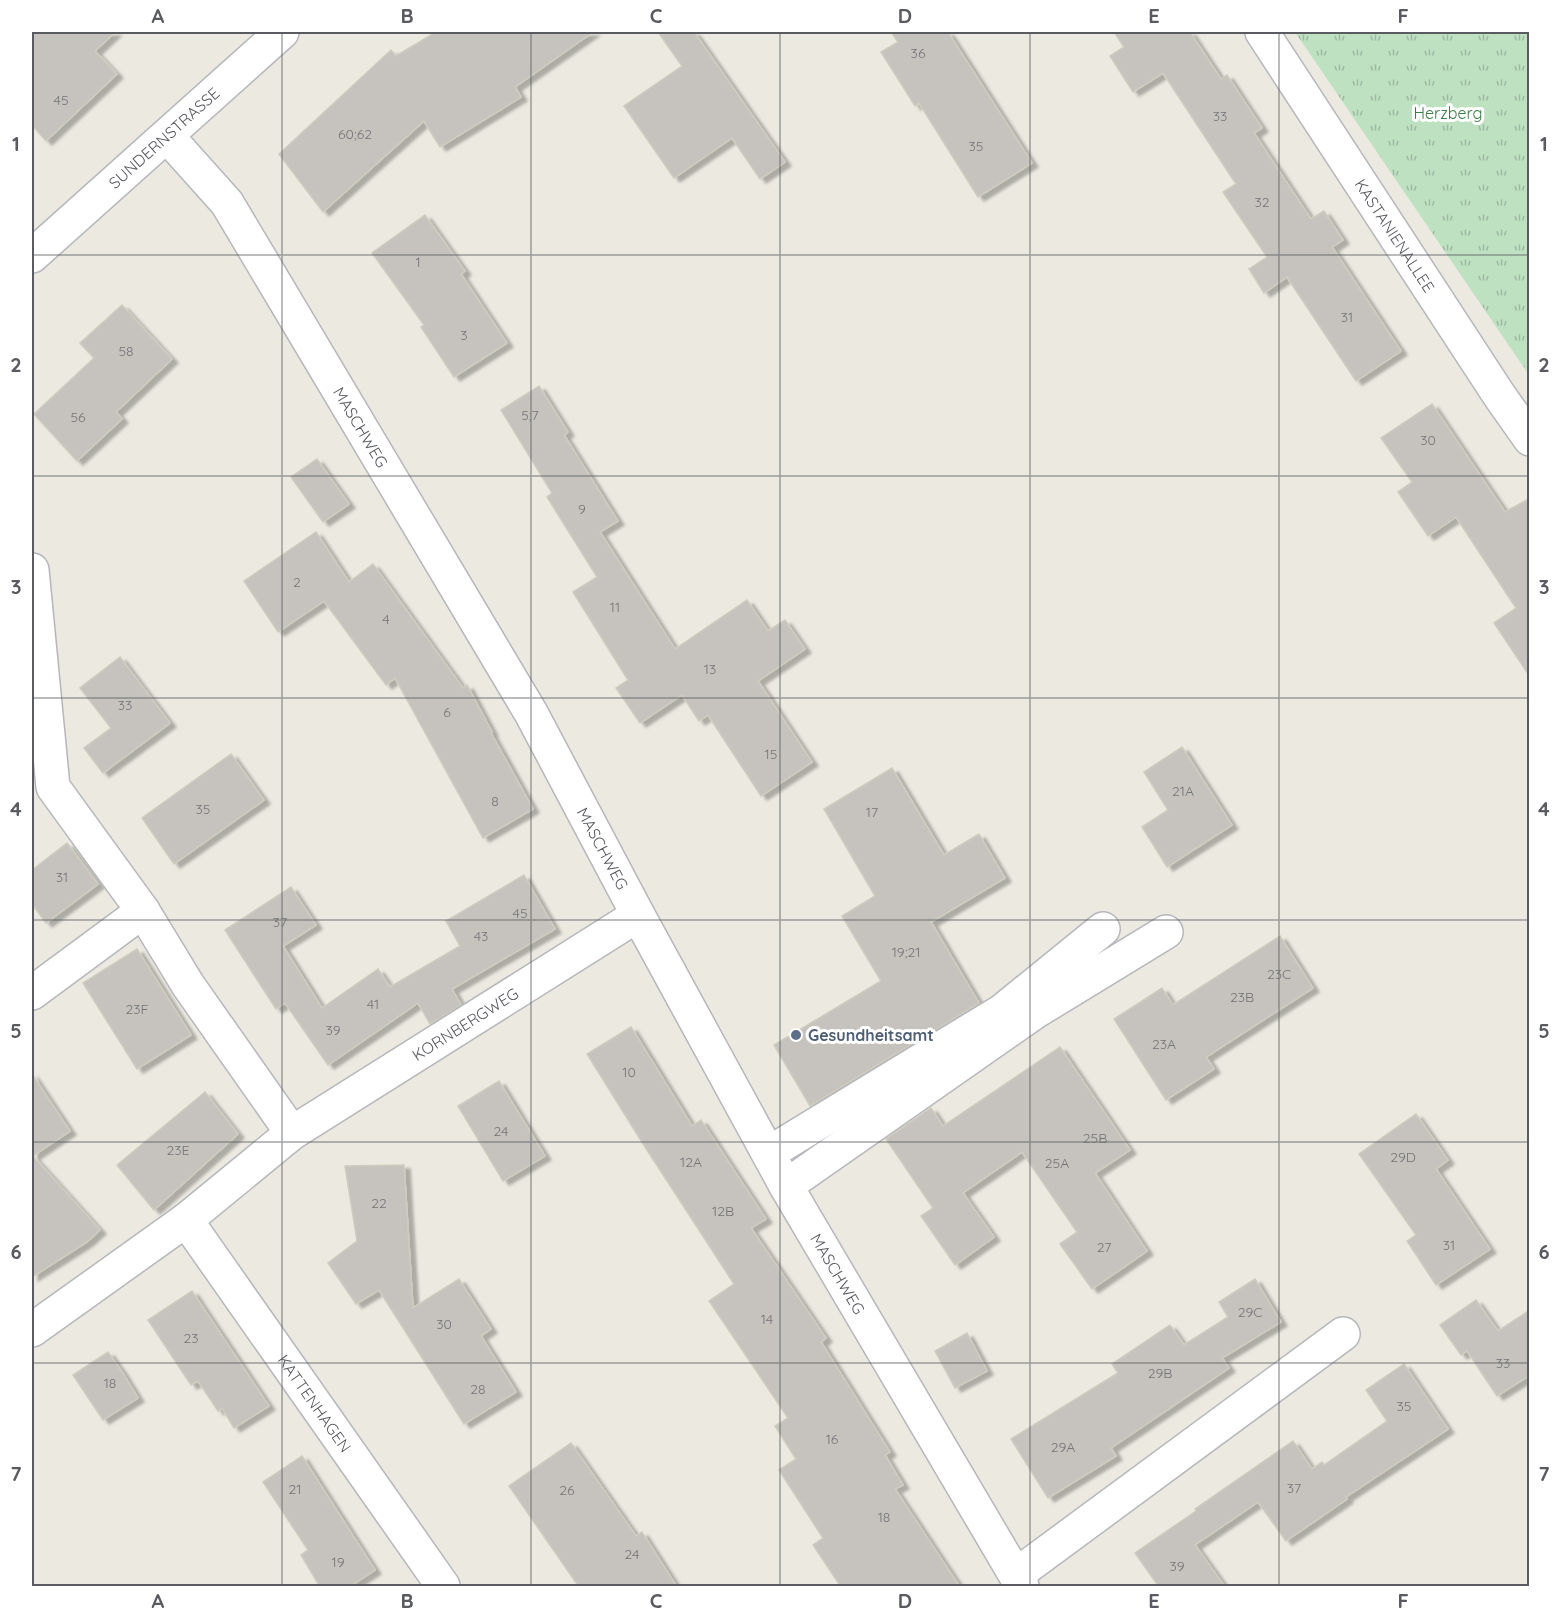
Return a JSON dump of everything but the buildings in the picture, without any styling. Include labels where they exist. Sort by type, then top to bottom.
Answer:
[{"type":"street","name":"SUNDERNSTRASSE","points":[[36,243],[167,136],[282,32]]},
{"type":"street","name":"KASTANIENALLEE","points":[[1262,32],[1530,439]]},
{"type":"street","name":"MASCHWEG","points":[[167,136],[227,203],[531,713],[786,1186],[1019,1581],[1343,1334]]},
{"type":"street","points":[[32,570],[53,788],[142,911],[188,985],[292,1133]]},
{"type":"street","points":[[32,993],[142,911]]},
{"type":"street","name":"KORNBERGWEG","points":[[32,1330],[186,1220],[292,1133],[638,915]]},
{"type":"street","points":[[769,1154],[1002,1011],[1102,929]]},
{"type":"street","points":[[786,1186],[1035,1012],[1166,932]]},
{"type":"street","name":"KATTENHAGEN","points":[[186,1220],[443,1587]]},
{"type":"green space","name":"Herzberg","points":[[1295,32],[1529,32],[1529,375]]},
{"type":"place","name":"Gesundheitsamt","points":[[796,1035]]}]
